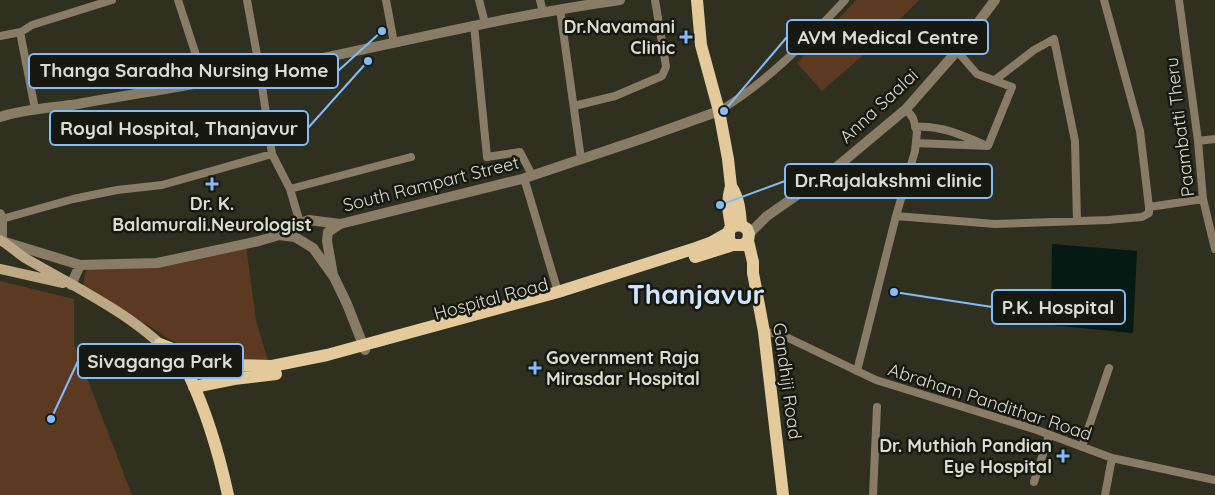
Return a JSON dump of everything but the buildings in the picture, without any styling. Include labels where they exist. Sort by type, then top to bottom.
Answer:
[{"type":"main road","points":[[697,0],[701,44],[719,111],[731,186],[728,207],[739,235]]},
{"type":"main road","name":"Hospital Road","points":[[194,387],[293,370],[364,347],[558,292],[739,235]]},
{"type":"main road","name":"Hospital Road","points":[[230,365],[272,366],[300,361],[562,298],[654,271],[739,235]]},
{"type":"main road","name":"Gandhiji Road","points":[[739,235],[746,265],[753,273],[764,332],[783,495]]},
{"type":"main road","points":[[1,240],[24,257],[144,329],[189,375],[207,420],[220,460],[228,495]]},
{"type":"main road","points":[[0,269],[71,285]]},
{"type":"main road","points":[[160,344],[230,365]]},
{"type":"main road","points":[[189,375],[211,367],[230,365]]},
{"type":"main road","points":[[207,420],[206,398],[216,387],[234,379]]},
{"type":"street","points":[[0,36],[21,32],[32,25],[112,0]]},
{"type":"street","points":[[178,0],[195,52],[202,82]]},
{"type":"street","points":[[247,0],[272,154],[290,189],[300,222]]},
{"type":"street","points":[[386,0],[394,43]]},
{"type":"street","points":[[479,0],[486,157],[520,152],[558,292]]},
{"type":"street","points":[[540,0],[543,12]]},
{"type":"street","points":[[0,117],[17,112],[75,104],[260,72],[480,24],[620,0]]},
{"type":"street","points":[[574,106],[615,96],[662,76],[665,60],[654,0]]},
{"type":"street","points":[[719,111],[750,90],[779,65],[845,0]]},
{"type":"street","name":"Anna Saalai","points":[[739,235],[832,170],[906,109],[957,51],[995,0]]},
{"type":"street","points":[[896,216],[995,224],[1077,222],[1142,217],[1149,212],[1140,132],[1104,0]]},
{"type":"street","name":"Paambatti Theru","points":[[1179,0],[1198,141],[1204,202],[1213,232],[1215,249]]},
{"type":"street","points":[[560,9],[581,159]]},
{"type":"street","points":[[21,32],[20,37],[35,109]]},
{"type":"street","points":[[995,80],[1034,50],[1054,40],[1075,141],[1077,222]]},
{"type":"street","points":[[957,51],[978,74],[1012,87],[988,146]]},
{"type":"street","points":[[857,371],[896,216],[915,151],[917,132],[912,118],[906,109]]},
{"type":"street","name":"South Rampart Street","points":[[1,240],[80,265],[157,263],[259,242],[279,235],[300,222],[319,220],[340,224],[528,177],[719,111]]},
{"type":"street","points":[[915,127],[926,126],[955,132],[988,146]]},
{"type":"street","points":[[1198,141],[1215,139]]},
{"type":"street","points":[[916,143],[988,146]]},
{"type":"street","points":[[1,240],[1,217],[116,190],[162,185],[272,154]]},
{"type":"street","points":[[290,189],[411,157]]},
{"type":"street","points":[[1149,207],[1204,202],[1215,206]]},
{"type":"street","points":[[334,277],[327,241],[328,232],[340,224]]},
{"type":"street","points":[[279,235],[295,237],[313,248],[334,277],[348,304],[364,347]]},
{"type":"street","points":[[71,285],[80,265]]},
{"type":"street","name":"Abraham Pandithar Road","points":[[764,332],[780,334],[876,380],[1049,435],[1112,458],[1215,480]]},
{"type":"street","points":[[1082,447],[1109,368]]},
{"type":"street","points":[[873,495],[877,407]]},
{"type":"street","points":[[1034,482],[1049,435]]},
{"type":"street","points":[[1105,495],[1112,458]]},
{"type":"shaded area","points":[[856,0],[919,0],[869,50],[822,91],[797,63]]},
{"type":"shaded area","points":[[1052,244],[1137,251],[1133,333],[1051,325]]},
{"type":"shaded area","points":[[246,246],[256,320],[268,361],[226,357],[182,346],[83,286],[86,268]]},
{"type":"shaded area","points":[[0,281],[74,299],[74,344],[132,495],[0,495]]},
{"type":"place","name":"Thanga Saradha Nursing Home","points":[[382,31]]},
{"type":"place","name":"Dr.Navamani Clinic","points":[[686,37]]},
{"type":"place","name":"Royal Hospital, Thanjavur","points":[[368,61]]},
{"type":"place","name":"AVM Medical Centre","points":[[724,111]]},
{"type":"place","name":"Dr. K. Balamurali.Neurologist","points":[[212,184]]},
{"type":"place","name":"Dr.Rajalakshmi clinic","points":[[720,205]]},
{"type":"place","name":"P.K. Hospital","points":[[894,292]]},
{"type":"place","name":"Government Raja Mirasdar Hospital","points":[[535,368]]},
{"type":"place","name":"Sivaganga Park","points":[[51,419]]},
{"type":"place","name":"Dr. Muthiah Pandian Eye Hospital","points":[[1063,456]]},
{"type":"district","name":"Thanjavur","points":[[696,294]]}]
